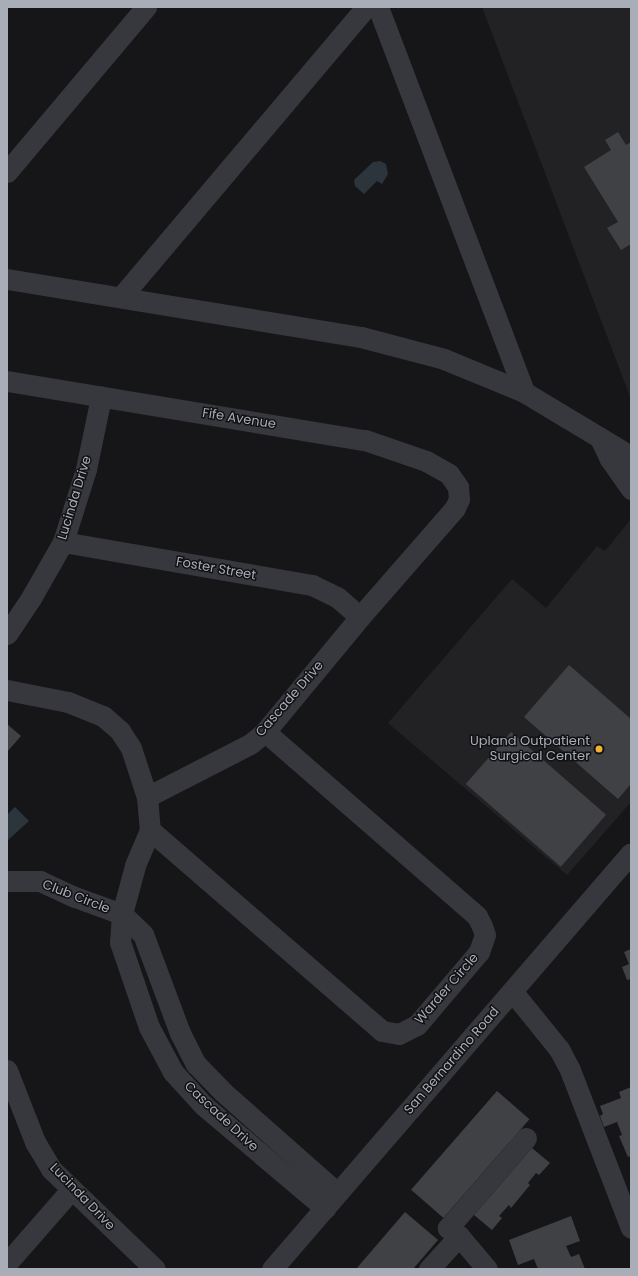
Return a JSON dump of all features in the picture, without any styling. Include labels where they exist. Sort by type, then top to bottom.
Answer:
[{"type":"street","points":[[7,172],[146,7]]},
{"type":"street","points":[[122,297],[366,7]]},
{"type":"street","points":[[378,7],[524,392]]},
{"type":"street","points":[[7,279],[368,339],[444,359],[524,392],[562,413],[601,440],[622,450],[631,461]]},
{"type":"street","name":"Fife Avenue","points":[[7,381],[365,440],[426,461],[449,474],[458,487]]},
{"type":"street","name":"Lucinda Drive","points":[[7,634],[31,598],[63,542],[86,469],[102,397]]},
{"type":"street","points":[[601,440],[610,459],[631,489]]},
{"type":"street","name":"Cascade Drive","points":[[331,1200],[203,1104],[173,1072],[149,1027],[120,942],[122,914],[135,866],[150,830],[147,797],[250,744],[265,732],[360,617],[455,508],[459,498],[458,487]]},
{"type":"street","name":"Foster Street","points":[[63,542],[312,585],[337,598],[360,617]]},
{"type":"street","points":[[7,690],[68,702],[103,716],[120,731],[131,748],[147,797]]},
{"type":"street","name":"Warder Circle","points":[[150,830],[382,1031],[399,1034],[409,1031],[417,1025],[479,952],[485,935],[477,916],[265,732]]},
{"type":"street","name":"San Bernardino Road","points":[[272,1269],[631,853]]},
{"type":"street","name":"Club Circle","points":[[7,880],[40,882],[75,898],[122,914]]},
{"type":"street","points":[[512,991],[559,1049],[570,1070],[631,1228]]},
{"type":"street","name":"Lucinda Drive","points":[[7,1070],[35,1142],[52,1169],[71,1190],[155,1269]]},
{"type":"street","points":[[486,1269],[459,1236],[448,1228],[526,1138]]},
{"type":"street","points":[[7,1263],[71,1190]]},
{"type":"street","points":[[430,1269],[459,1236]]},
{"type":"shaded area","points":[[482,7],[631,7],[631,401],[629,394]]},
{"type":"shaded area","points":[[380,161],[386,164],[388,174],[382,184],[377,181],[364,194],[355,186],[354,180],[373,162]]},
{"type":"shaded area","points":[[631,519],[631,802],[567,875],[388,723],[512,579],[546,608],[597,546],[605,551]]},
{"type":"shaded area","points":[[15,807],[29,821],[7,841],[7,815]]},
{"type":"building","points":[[618,132],[626,145],[631,142],[631,244],[621,250],[607,228],[618,222],[584,167],[611,150],[605,140]]},
{"type":"building","points":[[569,665],[631,719],[631,784],[618,799],[524,717]]},
{"type":"building","points":[[7,724],[21,736],[7,752]]},
{"type":"building","points":[[511,732],[606,815],[561,867],[466,784]]},
{"type":"building","points":[[631,949],[631,979],[627,980],[622,967],[629,964],[624,952]]},
{"type":"building","points":[[631,1087],[631,1156],[628,1157],[619,1136],[622,1135],[617,1122],[604,1127],[600,1116],[603,1114],[600,1106],[621,1098],[619,1092]]},
{"type":"building","points":[[497,1091],[529,1119],[444,1218],[411,1190]]},
{"type":"building","points":[[532,1148],[550,1163],[539,1175],[536,1173],[528,1183],[530,1185],[511,1208],[509,1205],[499,1216],[502,1218],[492,1230],[474,1215]]},
{"type":"building","points":[[405,1212],[438,1240],[413,1269],[356,1269]]},
{"type":"building","points":[[571,1216],[580,1241],[566,1246],[571,1257],[579,1254],[585,1269],[538,1269],[534,1259],[518,1265],[509,1240]]},
{"type":"place","name":"Upland Outpatient Surgical Center","points":[[599,749]]}]
